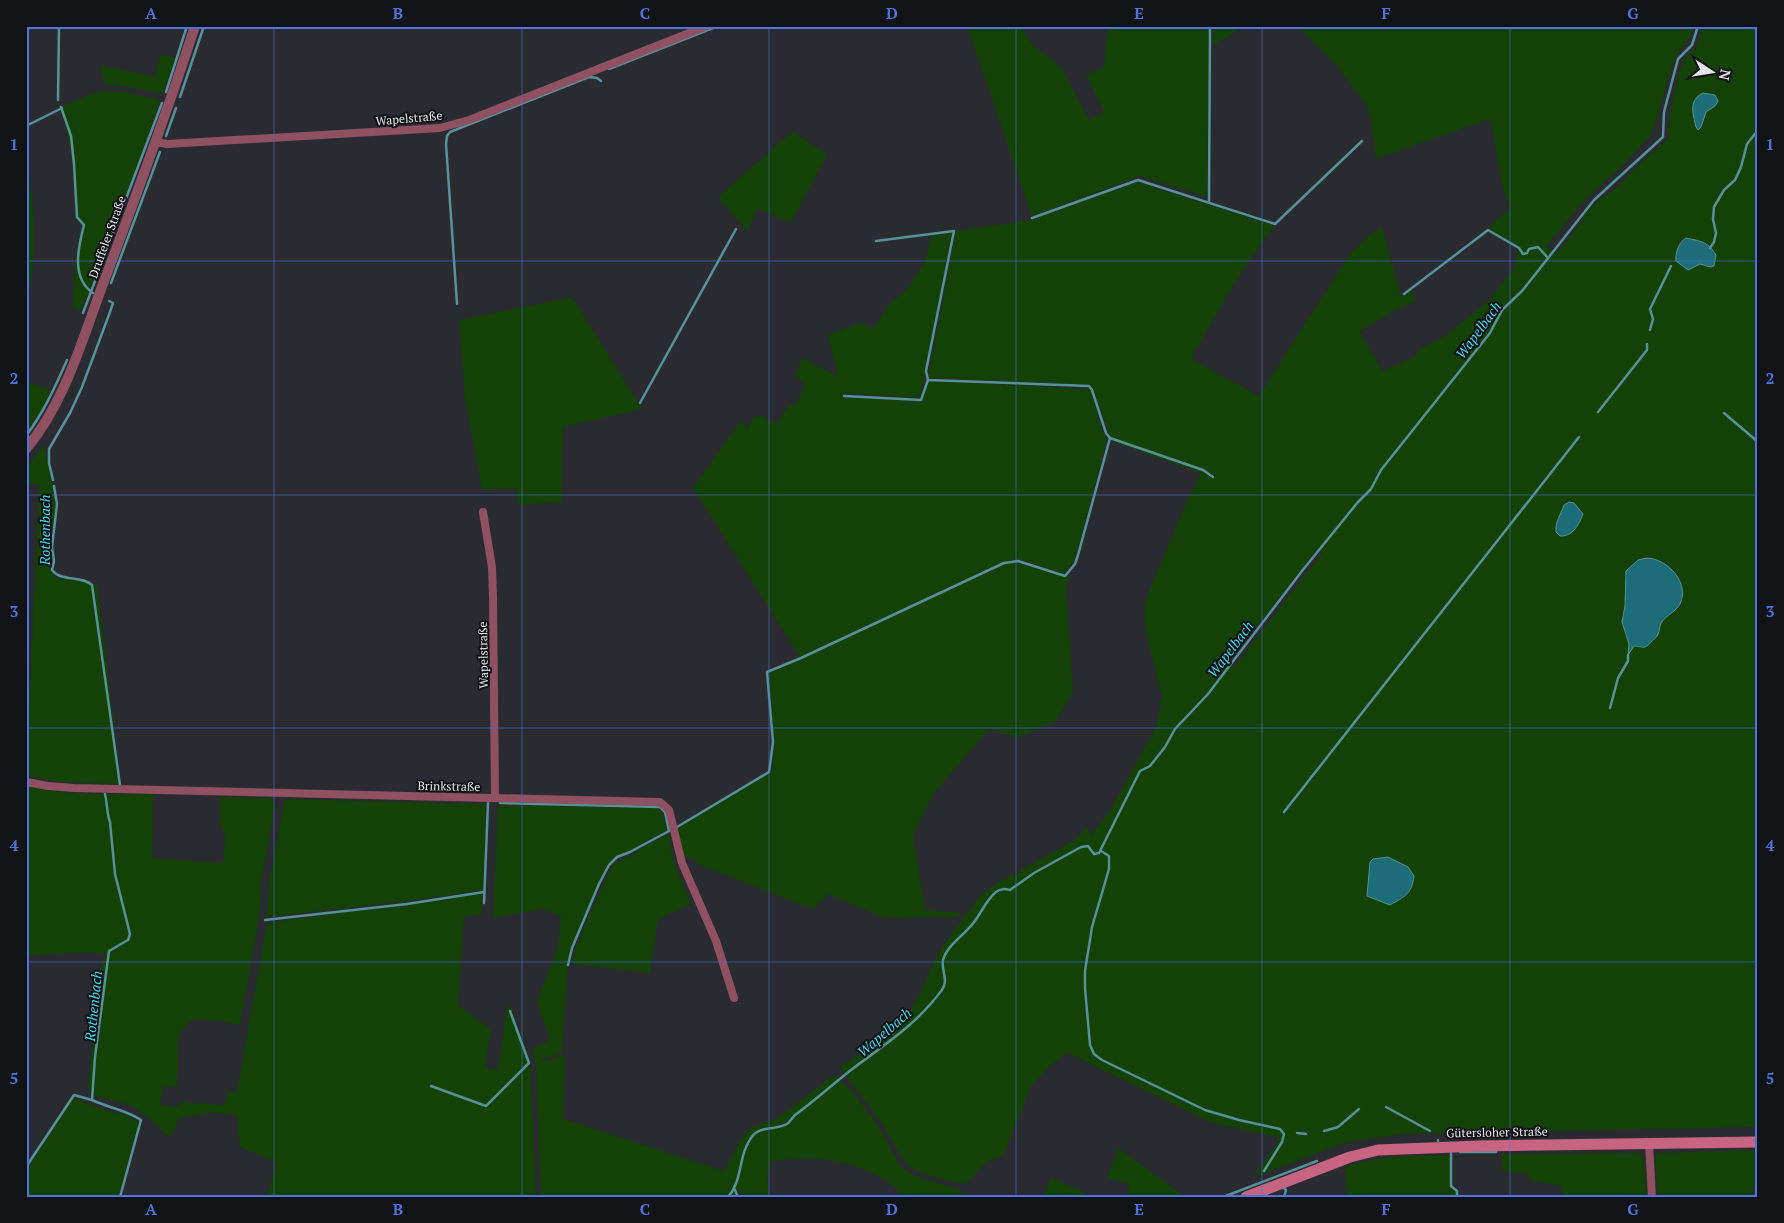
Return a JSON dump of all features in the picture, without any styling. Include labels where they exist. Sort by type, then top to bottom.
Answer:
[{"type":"main road","name":"Gütersloher Straße","points":[[1246,1197],[1350,1157],[1378,1150],[1479,1146],[1758,1142]]},
{"type":"street","name":"Druffeler Straße","points":[[26,449],[45,424],[62,390],[156,142],[195,26]]},
{"type":"street","name":"Wapelstraße","points":[[156,142],[167,144],[440,128],[469,120],[706,26]]},
{"type":"street","name":"Wapelstraße","points":[[483,512],[492,567],[495,798]]},
{"type":"street","name":"Brinkstraße","points":[[26,782],[74,788],[660,802],[669,810],[682,863],[716,941],[734,998]]},
{"type":"street","points":[[1649,1144],[1652,1197]]},
{"type":"green space","points":[[967,26],[1022,26],[1032,45],[1062,69],[1089,120],[1104,112],[1086,75],[1103,68],[1106,37],[1111,26],[1209,26],[1207,197],[1140,176],[1032,216]]},
{"type":"green space","points":[[1213,26],[1244,26],[1213,46]]},
{"type":"green space","points":[[1298,26],[1694,26],[1689,39],[1679,51],[1672,65],[1655,125],[1649,137],[1628,160],[1585,200],[1546,246],[1556,254],[1575,231],[1589,209],[1616,188],[1668,139],[1669,120],[1677,79],[1683,61],[1696,48],[1701,37],[1702,26],[1758,26],[1758,1127],[1403,1134],[1343,1143],[1255,1177],[1280,1138],[1210,1122],[1068,1053],[1051,1065],[1031,1086],[1003,1156],[987,1161],[967,1183],[963,1184],[923,1174],[906,1164],[882,1124],[840,1067],[885,1036],[909,1012],[919,996],[944,944],[980,896],[994,885],[1073,841],[1087,827],[1091,835],[1111,809],[1156,727],[1162,696],[1145,630],[1145,601],[1190,494],[1201,473],[1112,441],[1091,385],[930,378],[929,372],[956,231],[1031,220],[1138,182],[1275,226],[1263,241],[1220,307],[1191,359],[1259,396],[1348,257],[1368,236],[1382,227],[1401,296],[1411,291],[1416,301],[1393,311],[1360,331],[1382,371],[1413,358],[1418,350],[1444,337],[1490,299],[1515,267],[1520,247],[1488,228],[1508,210],[1511,211],[1502,185],[1491,121],[1489,119],[1376,159],[1371,120],[1367,106],[1337,66]],"holes":[[[1317,549],[1323,552],[1234,667],[1228,663]]]},
{"type":"green space","points":[[160,55],[175,58],[163,94],[122,86],[105,85],[100,65],[155,77]]},
{"type":"green space","points":[[106,91],[124,92],[160,100],[140,158],[82,309],[73,308],[76,257],[82,226],[76,218],[68,134],[59,108],[88,95]]},
{"type":"green space","points":[[793,131],[827,155],[791,222],[758,209],[747,231],[718,197]]},
{"type":"green space","points":[[26,158],[33,214],[34,251],[26,306]]},
{"type":"green space","points":[[952,233],[920,398],[842,393],[841,397],[922,402],[928,381],[1090,389],[1103,433],[1107,439],[1076,555],[1064,574],[1018,559],[1003,562],[800,657],[693,488],[741,420],[747,429],[753,417],[762,416],[776,424],[790,404],[797,404],[805,383],[795,376],[802,357],[838,377],[828,335],[860,323],[874,329],[890,303],[907,290],[925,261],[931,236]]},
{"type":"green space","points":[[572,297],[642,409],[563,427],[562,502],[518,505],[516,488],[482,490],[465,398],[459,320]]},
{"type":"green space","points":[[26,381],[51,391],[26,432]]},
{"type":"green space","points":[[44,445],[55,501],[51,545],[53,574],[57,578],[97,584],[121,784],[60,782],[26,775],[39,485],[26,483],[26,467]]},
{"type":"green space","points":[[1008,563],[1016,563],[1057,575],[1070,575],[1066,587],[1073,691],[1056,721],[1018,737],[989,729],[933,794],[913,835],[925,910],[961,913],[958,917],[884,918],[828,894],[813,909],[697,864],[697,861],[682,855],[676,829],[772,772],[775,742],[769,673]]},
{"type":"green space","points":[[26,786],[74,793],[153,794],[152,858],[223,863],[225,835],[220,823],[220,797],[272,798],[275,804],[261,882],[259,917],[240,1025],[192,1019],[179,1035],[177,1086],[163,1087],[160,1105],[179,1107],[180,1102],[225,1105],[228,1090],[237,1092],[267,923],[482,894],[481,915],[464,916],[458,1005],[491,1029],[485,1068],[498,1070],[508,1001],[530,1064],[536,1197],[267,1197],[276,1162],[240,1147],[237,1115],[213,1112],[179,1118],[171,1138],[143,1113],[133,1107],[91,1094],[88,1086],[103,960],[106,954],[82,952],[26,956]]},
{"type":"green space","points":[[285,799],[486,804],[483,890],[267,917],[269,882]]},
{"type":"green space","points":[[498,805],[655,808],[662,811],[667,830],[616,856],[607,865],[571,949],[568,959],[562,1053],[541,1060],[542,1062],[565,1055],[563,1119],[724,1171],[741,1139],[751,1128],[776,1119],[834,1075],[851,1090],[878,1126],[901,1167],[915,1176],[958,1189],[967,1197],[909,1197],[900,1193],[887,1181],[859,1167],[831,1160],[803,1159],[771,1161],[767,1180],[769,1197],[742,1197],[739,1189],[735,1194],[736,1197],[541,1197],[536,1065],[532,1049],[550,1040],[537,1002],[558,946],[561,916],[542,909],[493,918]]},
{"type":"green space","points":[[670,833],[674,861],[691,904],[658,919],[650,973],[572,964],[575,950],[612,866],[623,858],[631,856],[641,848]]},
{"type":"green space","points":[[74,1098],[105,1110],[127,1115],[139,1122],[118,1197],[32,1197],[26,1193],[26,1171]]},
{"type":"green space","points":[[1118,1148],[1186,1197],[1128,1197],[1129,1184],[1107,1178]]},
{"type":"green space","points":[[1758,1150],[1758,1183],[1749,1197],[1658,1197],[1655,1159],[1657,1153]]},
{"type":"green space","points":[[1641,1153],[1644,1159],[1647,1197],[1563,1197],[1561,1186],[1529,1180],[1529,1174],[1502,1171],[1502,1154]]},
{"type":"green space","points":[[1452,1155],[1453,1186],[1459,1191],[1459,1197],[1347,1197],[1345,1167],[1385,1158]]},
{"type":"green space","points":[[1050,1178],[1085,1192],[1084,1197],[1044,1197]]},
{"type":"water","points":[[1703,93],[1715,95],[1718,101],[1715,106],[1706,112],[1701,127],[1698,130],[1693,112],[1693,103]]},
{"type":"water","points":[[1686,238],[1703,242],[1713,250],[1716,255],[1714,266],[1710,267],[1700,264],[1688,270],[1676,261],[1678,248]]},
{"type":"water","points":[[1569,502],[1574,503],[1583,514],[1577,526],[1568,535],[1560,536],[1556,532],[1556,525],[1564,505]]},
{"type":"water","points":[[1655,559],[1669,567],[1679,580],[1682,596],[1678,607],[1661,623],[1656,637],[1646,647],[1634,646],[1628,655],[1629,644],[1622,622],[1625,606],[1626,571],[1638,560]]},
{"type":"water","points":[[1388,857],[1408,867],[1414,876],[1409,891],[1390,905],[1367,896],[1370,862],[1373,859]]},
{"type":"waterway","points":[[58,100],[59,26]]},
{"type":"waterway","points":[[166,92],[187,26]]},
{"type":"waterway","points":[[180,97],[204,26]]},
{"type":"waterway","points":[[609,69],[718,26]]},
{"type":"waterway","points":[[1209,202],[1210,26]]},
{"type":"waterway","name":"Wapelbach","points":[[728,1197],[736,1183],[744,1152],[754,1134],[758,1131],[787,1124],[795,1115],[922,1014],[944,986],[943,960],[945,955],[970,927],[993,895],[1001,889],[1010,890],[1034,873],[1081,847],[1088,846],[1094,854],[1099,853],[1140,771],[1150,766],[1165,747],[1175,729],[1208,694],[1302,571],[1358,502],[1371,489],[1381,470],[1490,333],[1502,310],[1522,291],[1594,200],[1663,137],[1664,112],[1678,59],[1692,45],[1698,26]]},
{"type":"waterway","points":[[457,304],[447,136],[450,132],[589,77],[597,78],[601,81]]},
{"type":"waterway","points":[[83,313],[162,103]]},
{"type":"waterway","points":[[61,107],[71,136],[77,217],[84,225],[78,253],[79,271],[86,287],[93,293]]},
{"type":"waterway","points":[[26,126],[62,108]]},
{"type":"waterway","points":[[166,136],[176,108]]},
{"type":"waterway","points":[[1710,248],[1716,233],[1713,219],[1714,207],[1724,190],[1735,180],[1741,167],[1747,144],[1758,130]]},
{"type":"waterway","points":[[1032,218],[1138,180],[1275,224],[1362,141]]},
{"type":"waterway","points":[[111,283],[160,152]]},
{"type":"waterway","points":[[640,403],[736,229]]},
{"type":"waterway","points":[[1404,294],[1488,230],[1519,248],[1523,254],[1527,253],[1529,249],[1538,247],[1548,258]]},
{"type":"waterway","points":[[876,241],[954,231],[926,371],[928,380],[1089,386],[1106,433],[1110,438],[1203,470],[1213,477]]},
{"type":"waterway","points":[[1650,330],[1653,319],[1650,309],[1671,266]]},
{"type":"waterway","name":"Rothenbach","points":[[53,480],[49,463],[49,449],[70,413],[82,387],[113,303],[109,301]]},
{"type":"waterway","points":[[1598,412],[1647,350],[1647,344]]},
{"type":"waterway","points":[[26,436],[44,409],[67,360]]},
{"type":"waterway","points":[[844,396],[921,400],[928,380]]},
{"type":"waterway","points":[[1724,413],[1758,442]]},
{"type":"waterway","points":[[1284,812],[1579,437]]},
{"type":"waterway","points":[[677,827],[769,772],[773,742],[767,672],[1004,563],[1018,561],[1065,576],[1075,564],[1078,555],[1110,438]]},
{"type":"waterway","name":"Rothenbach","points":[[54,486],[57,504],[52,547],[54,561],[52,570],[60,576],[82,580],[92,585],[120,785]]},
{"type":"waterway","points":[[1610,708],[1618,678],[1628,661],[1628,655]]},
{"type":"waterway","name":"Rothenbach","points":[[105,794],[115,874],[130,934],[128,940],[109,951],[95,1057],[92,1100],[141,1120],[120,1197]]},
{"type":"waterway","points":[[484,903],[488,803]]},
{"type":"waterway","points":[[500,803],[660,807],[665,812],[669,831]]},
{"type":"waterway","points":[[568,965],[572,948],[609,865],[617,857],[669,831]]},
{"type":"waterway","points":[[1101,851],[1109,856],[1109,869],[1092,927],[1085,971],[1090,1045],[1094,1054],[1102,1060],[1205,1110],[1280,1129],[1284,1134],[1282,1142],[1264,1171]]},
{"type":"waterway","points":[[265,920],[407,904],[484,892]]},
{"type":"waterway","points":[[431,1086],[486,1106],[529,1063],[510,1011]]},
{"type":"waterway","points":[[26,1167],[74,1095],[92,1100]]},
{"type":"waterway","points":[[1386,1107],[1430,1131]]},
{"type":"waterway","points":[[1324,1131],[1338,1127],[1359,1109]]},
{"type":"waterway","points":[[1297,1133],[1306,1134]]},
{"type":"waterway","points":[[1451,1152],[1451,1186],[1457,1191],[1457,1197]]},
{"type":"waterway","points":[[1460,1152],[1496,1152]]},
{"type":"waterway","points":[[1223,1197],[1317,1161]]},
{"type":"waterway","points":[[734,1188],[738,1197]]},
{"type":"waterway","points":[[1284,1188],[1286,1190],[1284,1197]]}]
